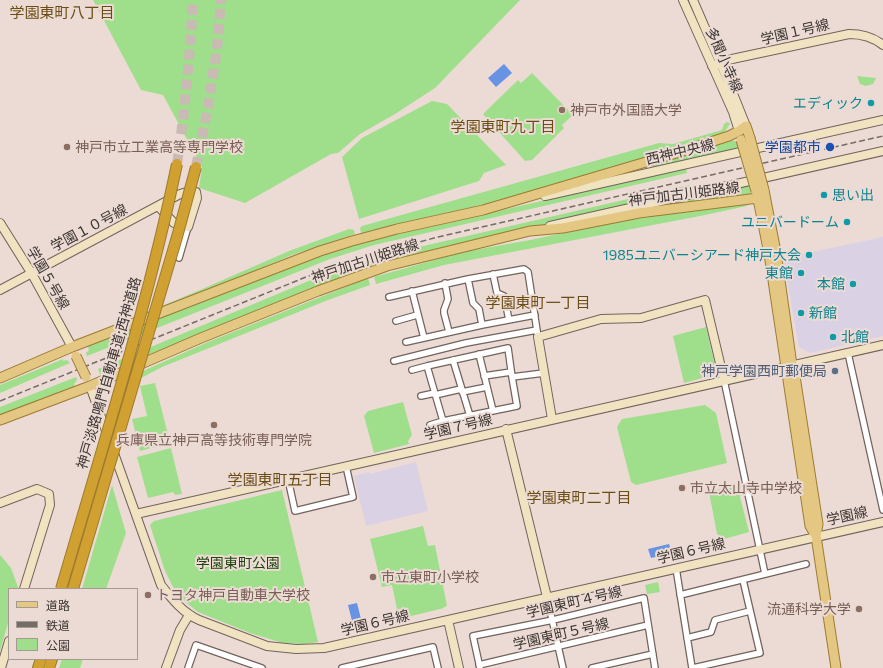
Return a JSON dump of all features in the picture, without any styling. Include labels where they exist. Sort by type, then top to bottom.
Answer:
[{"type":"highway","name":"神戸淡路鳴門自動車道;西神道路","points":[[61,588],[147,293],[164,227],[177,164]]},
{"type":"highway","name":"神戸淡路鳴門自動車道;西神道路","points":[[73,588],[177,237],[196,167]]},
{"type":"main road","name":"神戸加古川姫路線","points":[[0,378],[72,347],[320,251],[384,232],[483,210],[744,134],[776,252],[789,366],[788,377],[810,526],[816,536],[836,668]]},
{"type":"main road","name":"神戸加古川姫路線","points":[[0,420],[90,386],[201,338],[351,278],[387,266],[530,231],[563,228],[760,193]]},
{"type":"main road","points":[[72,347],[90,386]]},
{"type":"street","name":"多聞小寺線","points":[[683,0],[744,134]]},
{"type":"street","name":"多聞小寺線","points":[[693,0],[720,62],[744,134]]},
{"type":"street","name":"学園１号線","points":[[712,66],[720,62],[849,34],[863,35],[879,41],[883,45]]},
{"type":"street","name":"西神中央線","points":[[483,210],[883,120]]},
{"type":"street","points":[[530,231],[883,151]]},
{"type":"street","name":"学園１０号線","points":[[0,290],[180,194],[190,191],[196,192],[197,198],[188,227]]},
{"type":"street","points":[[158,206],[174,223],[188,227],[179,258]]},
{"type":"street","name":"学園５号線","points":[[0,223],[32,274],[72,347]]},
{"type":"street","points":[[389,297],[468,278],[524,269],[528,272],[552,419]]},
{"type":"street","points":[[493,274],[498,293],[504,296],[509,320]]},
{"type":"street","points":[[468,278],[473,302],[479,310],[482,325]]},
{"type":"street","points":[[444,283],[448,299],[444,313],[449,332]]},
{"type":"street","points":[[412,291],[424,338]]},
{"type":"street","points":[[394,361],[466,343],[538,333],[601,319],[641,318],[705,300],[724,380],[765,574]]},
{"type":"street","points":[[396,321],[417,315]]},
{"type":"street","points":[[406,342],[535,315]]},
{"type":"street","points":[[789,366],[883,345]]},
{"type":"street","points":[[412,370],[508,348],[517,406],[430,425]]},
{"type":"street","points":[[848,353],[883,510]]},
{"type":"street","points":[[479,354],[492,411]]},
{"type":"street","points":[[453,360],[470,416]]},
{"type":"street","points":[[427,366],[443,421]]},
{"type":"street","name":"学園７号線","points":[[136,514],[789,366]]},
{"type":"street","points":[[484,376],[544,373]]},
{"type":"street","name":"学園６号線","points":[[90,386],[161,585],[172,599],[189,615],[267,646],[296,649],[324,648],[816,536]]},
{"type":"street","points":[[421,396],[487,387]]},
{"type":"street","points":[[506,429],[563,668]]},
{"type":"street","points":[[288,480],[295,511],[354,497],[346,466]]},
{"type":"street","points":[[0,503],[37,489],[49,494],[50,505],[24,588]]},
{"type":"street","name":"学園線","points":[[816,536],[883,522]]},
{"type":"street","points":[[680,595],[765,574],[799,569],[806,564]]},
{"type":"street","points":[[676,568],[692,668],[760,653],[743,580]]},
{"type":"street","name":"学園東町４号線","points":[[480,667],[473,636],[552,620],[644,598],[655,668]]},
{"type":"street","points":[[687,638],[711,632],[714,620],[750,611]]},
{"type":"street","points":[[166,668],[180,630],[189,615]]},
{"type":"street","points":[[448,620],[458,668]]},
{"type":"street","name":"学園東町５号線","points":[[480,667],[648,626]]},
{"type":"street","points":[[1,668],[8,644]]},
{"type":"street","points":[[188,668],[196,645],[262,668]]},
{"type":"street","points":[[342,668],[433,647],[438,668]]},
{"type":"street","points":[[592,668],[652,654]]},
{"type":"shaded area","points":[[883,237],[883,336],[810,353],[799,347],[784,264],[789,257]]},
{"type":"shaded area","points":[[416,462],[428,511],[366,526],[354,476],[369,472],[370,474]]},
{"type":"green space","points":[[93,0],[520,0],[435,88],[395,114],[360,134],[338,153],[331,154],[245,203],[199,188],[202,167],[163,95],[141,90]]},
{"type":"green space","points":[[532,73],[573,115],[562,125],[564,128],[532,160],[525,161],[483,114],[518,80],[521,83]]},
{"type":"green space","points":[[857,76],[876,78],[873,84],[866,86],[860,84]]},
{"type":"green space","points":[[432,101],[447,104],[506,165],[484,173],[479,181],[359,219],[342,157],[362,138]]},
{"type":"green space","points":[[727,122],[730,123],[724,134],[700,141],[688,147],[520,196],[361,233],[360,228],[362,226],[659,143],[673,144],[722,130],[724,124]]},
{"type":"green space","points":[[725,141],[736,141],[739,149],[652,167],[656,162]]},
{"type":"green space","points":[[686,168],[687,173],[374,245],[330,259],[87,356],[86,353],[89,350],[87,345],[174,313],[301,262],[375,239]]},
{"type":"green space","points":[[689,185],[691,191],[407,256],[360,271],[100,374],[98,369],[311,280],[358,264],[406,250]]},
{"type":"green space","points":[[749,186],[751,193],[746,195],[659,207]]},
{"type":"green space","points":[[747,203],[747,206],[700,216],[444,265],[376,284],[374,277],[463,252],[616,222]]},
{"type":"green space","points":[[349,229],[354,230],[355,234],[292,255],[161,310],[162,306],[289,251]]},
{"type":"green space","points":[[368,278],[370,285],[328,300],[162,367],[141,378],[143,371],[208,342]]},
{"type":"green space","points":[[706,327],[717,374],[684,383],[673,336]]},
{"type":"green space","points":[[63,359],[63,361],[67,360],[70,363],[0,393],[0,385]]},
{"type":"green space","points":[[76,377],[77,380],[74,384],[75,387],[0,416],[0,407]]},
{"type":"green space","points":[[155,383],[170,443],[140,451],[132,419],[147,416],[140,386]]},
{"type":"green space","points":[[403,402],[412,435],[408,441],[409,444],[374,453],[364,416],[368,411]]},
{"type":"green space","points":[[705,405],[716,413],[727,463],[636,485],[631,482],[617,427],[622,419]]},
{"type":"green space","points":[[171,448],[182,494],[175,495],[173,492],[148,498],[137,457]]},
{"type":"green space","points":[[112,485],[126,533],[106,588],[82,588]]},
{"type":"green space","points":[[737,485],[749,532],[724,539],[717,534],[709,492]]},
{"type":"green space","name":"学園東町公園","points":[[282,490],[318,642],[303,644],[283,643],[250,633],[198,612],[183,600],[173,587],[165,571],[150,525],[154,521]]},
{"type":"green space","points":[[423,526],[428,546],[435,545],[447,606],[399,619],[392,585],[382,587],[370,539]]},
{"type":"green space","points":[[0,555],[11,568],[18,588],[8,588],[8,623],[0,651]]},
{"type":"green space","points":[[658,582],[660,592],[647,594],[645,585]]},
{"type":"green space","points":[[62,660],[83,660],[80,668],[59,668]]},
{"type":"water","points":[[504,64],[512,73],[496,87],[488,78]]},
{"type":"water","points":[[669,544],[672,553],[651,558],[648,549]]},
{"type":"water","points":[[357,603],[362,623],[353,625],[348,605]]},
{"type":"tunnel","points":[[177,164],[187,82],[193,0]]},
{"type":"tunnel","points":[[196,167],[208,107],[217,49],[221,0]]},
{"type":"railway","points":[[0,401],[306,277],[370,255],[438,237],[883,136]]},
{"type":"place","name":"エディック","points":[[871,103]]},
{"type":"place","name":"神戸市外国語大学","points":[[562,110]]},
{"type":"place","name":"神戸市立工業高等専門学校","points":[[67,147]]},
{"type":"place","name":"学園都市","points":[[830,147]]},
{"type":"place","name":"思い出","points":[[824,195]]},
{"type":"place","name":"ユニバードーム","points":[[847,222]]},
{"type":"place","name":"1985ユニバーシアード神戸大会","points":[[809,255]]},
{"type":"place","name":"東館","points":[[801,273]]},
{"type":"place","name":"本館","points":[[853,284]]},
{"type":"place","name":"新館","points":[[801,313]]},
{"type":"place","name":"北館","points":[[833,337]]},
{"type":"place","name":"神戸学園西町郵便局","points":[[835,371]]},
{"type":"place","name":"兵庫県立神戸高等技術専門学院","points":[[214,425]]},
{"type":"place","name":"市立太山寺中学校","points":[[682,488]]},
{"type":"place","name":"市立東町小学校","points":[[373,577]]},
{"type":"place","name":"トヨタ神戸自動車大学校","points":[[148,595]]},
{"type":"place","name":"流通科学大学","points":[[859,609]]},
{"type":"district","name":"学園東町八丁目","points":[[62,13]]},
{"type":"district","name":"学園東町九丁目","points":[[503,127]]},
{"type":"district","name":"学園東町一丁目","points":[[538,303]]},
{"type":"district","name":"学園東町五丁目","points":[[280,480]]},
{"type":"district","name":"学園東町二丁目","points":[[579,498]]}]
